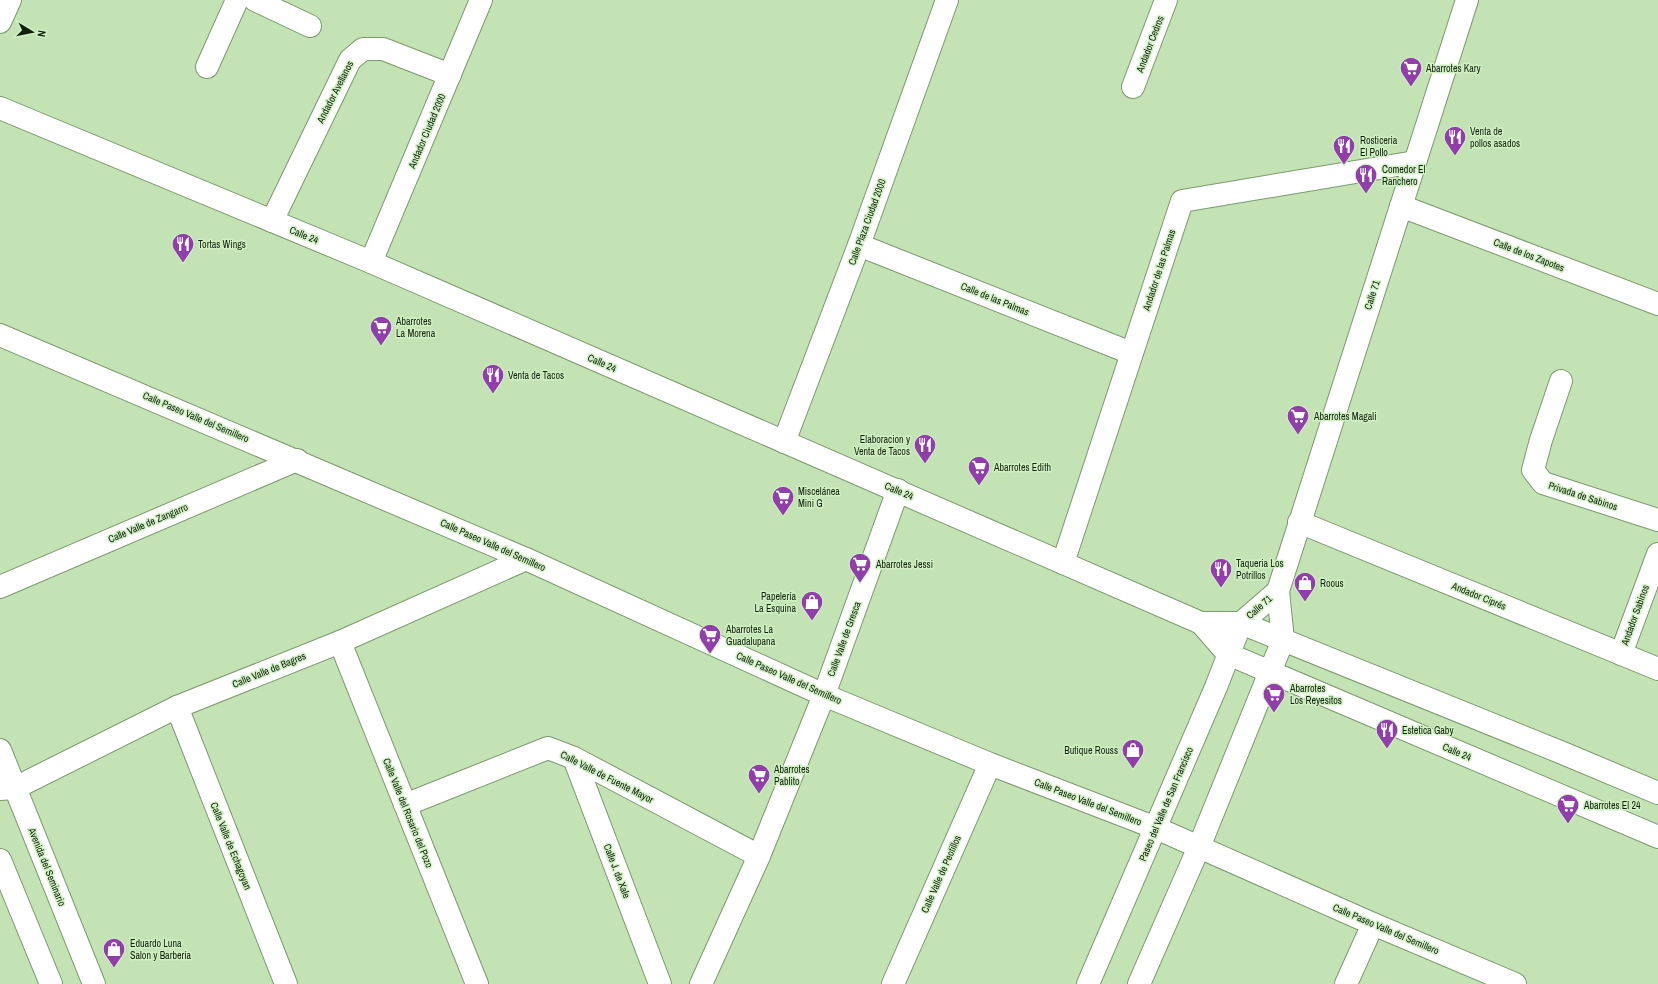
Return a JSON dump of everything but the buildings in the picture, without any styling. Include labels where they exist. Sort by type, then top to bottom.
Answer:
[{"type":"street","points":[[0,22],[10,0]]},
{"type":"street","points":[[207,67],[237,0]]},
{"type":"street","points":[[256,0],[310,26]]},
{"type":"street","name":"Andador Ciudad 2000","points":[[371,262],[481,0]]},
{"type":"street","name":"Calle Plaza Ciudad 2000","points":[[784,442],[859,245],[947,0]]},
{"type":"street","name":"Andador Cedros","points":[[1133,87],[1166,0]]},
{"type":"street","name":"Calle 71","points":[[1283,640],[1278,591],[1466,0]]},
{"type":"street","name":"Andador Avellanos","points":[[272,221],[350,60],[363,49],[383,49],[450,75]]},
{"type":"street","name":"Calle 24","points":[[0,108],[371,262],[1201,623],[1240,624],[1283,640],[1658,793]]},
{"type":"street","name":"Andador de las Palmas","points":[[1063,563],[1182,202],[1414,162]]},
{"type":"street","name":"Calle de los Zapotes","points":[[1401,206],[1658,304]]},
{"type":"street","name":"Calle de las Palmas","points":[[859,245],[1131,353]]},
{"type":"street","name":"Calle Paseo Valle del Semillero","points":[[0,335],[297,460],[526,559],[824,695],[990,764],[1156,828],[1373,924],[1515,984]]},
{"type":"street","name":"Privada de Sabinos","points":[[1560,382],[1541,440],[1534,470],[1543,483],[1658,520]]},
{"type":"street","name":"Calle Valle de Zangarro","points":[[0,587],[297,460]]},
{"type":"street","name":"Calle Valle de Gresca","points":[[700,984],[759,856],[824,695],[898,490]]},
{"type":"street","name":"Andador Ciprés","points":[[1299,522],[1658,669]]},
{"type":"street","name":"Andador Sabinos","points":[[1621,654],[1658,554]]},
{"type":"street","name":"Calle Valle de Bagres","points":[[8,789],[176,707],[340,642],[526,559]]},
{"type":"street","name":"Calle 71","points":[[1240,624],[1278,591]]},
{"type":"street","name":"Calle 24","points":[[1201,623],[1228,654],[1658,837]]},
{"type":"street","name":"Paseo del Valle de San Francisco","points":[[1088,984],[1156,828],[1240,624]]},
{"type":"street","points":[[1139,984],[1198,847],[1283,640]]},
{"type":"street","name":"Calle Valle del Rosario del Pozo","points":[[340,642],[477,984]]},
{"type":"street","name":"Calle Valle de Echagoyan","points":[[176,707],[286,984]]},
{"type":"street","name":"Calle Valle de Fuente Mayor","points":[[406,805],[548,748],[574,758],[759,856]]},
{"type":"street","name":"Avenida del Seminario","points":[[0,750],[8,789],[94,984]]},
{"type":"street","name":"Calle J. de Xale","points":[[574,758],[660,984]]},
{"type":"street","name":"Calle Valle de Peotillos","points":[[892,984],[990,764]]},
{"type":"street","points":[[0,860],[51,984]]},
{"type":"street","points":[[1346,984],[1373,924]]},
{"type":"place","name":"Abarrotes Kary","points":[[1411,88]]},
{"type":"place","name":"Venta de pollos asados","points":[[1455,156]]},
{"type":"place","name":"Rosticeria El Pollo","points":[[1344,166]]},
{"type":"place","name":"Comedor El Ranchero","points":[[1366,194]]},
{"type":"place","name":"Tortas Wings","points":[[183,264]]},
{"type":"place","name":"Abarrotes La Morena","points":[[381,346]]},
{"type":"place","name":"Venta de Tacos","points":[[493,394]]},
{"type":"place","name":"Abarrotes Magali","points":[[1298,436]]},
{"type":"place","name":"Elaboracion y Venta de Tacos","points":[[925,464]]},
{"type":"place","name":"Abarrotes Edith","points":[[979,486]]},
{"type":"place","name":"Miscelánea Mini G","points":[[783,516]]},
{"type":"place","name":"Abarrotes Jessi","points":[[860,584]]},
{"type":"place","name":"Taqueria Los Potrillos","points":[[1221,588]]},
{"type":"place","name":"Roous","points":[[1305,602]]},
{"type":"place","name":"Papelería La Esquina","points":[[812,622]]},
{"type":"place","name":"Abarrotes La Guadalupana","points":[[710,654]]},
{"type":"place","name":"Abarrotes Los Reyesitos","points":[[1274,714]]},
{"type":"place","name":"Estetica Gaby","points":[[1387,750]]},
{"type":"place","name":"Butique Rouss","points":[[1133,770]]},
{"type":"place","name":"Abarrotes Pablito","points":[[759,794]]},
{"type":"place","name":"Abarrotes El 24","points":[[1568,824]]},
{"type":"place","name":"Eduardo Luna Salon y Barbería","points":[[114,968]]}]
